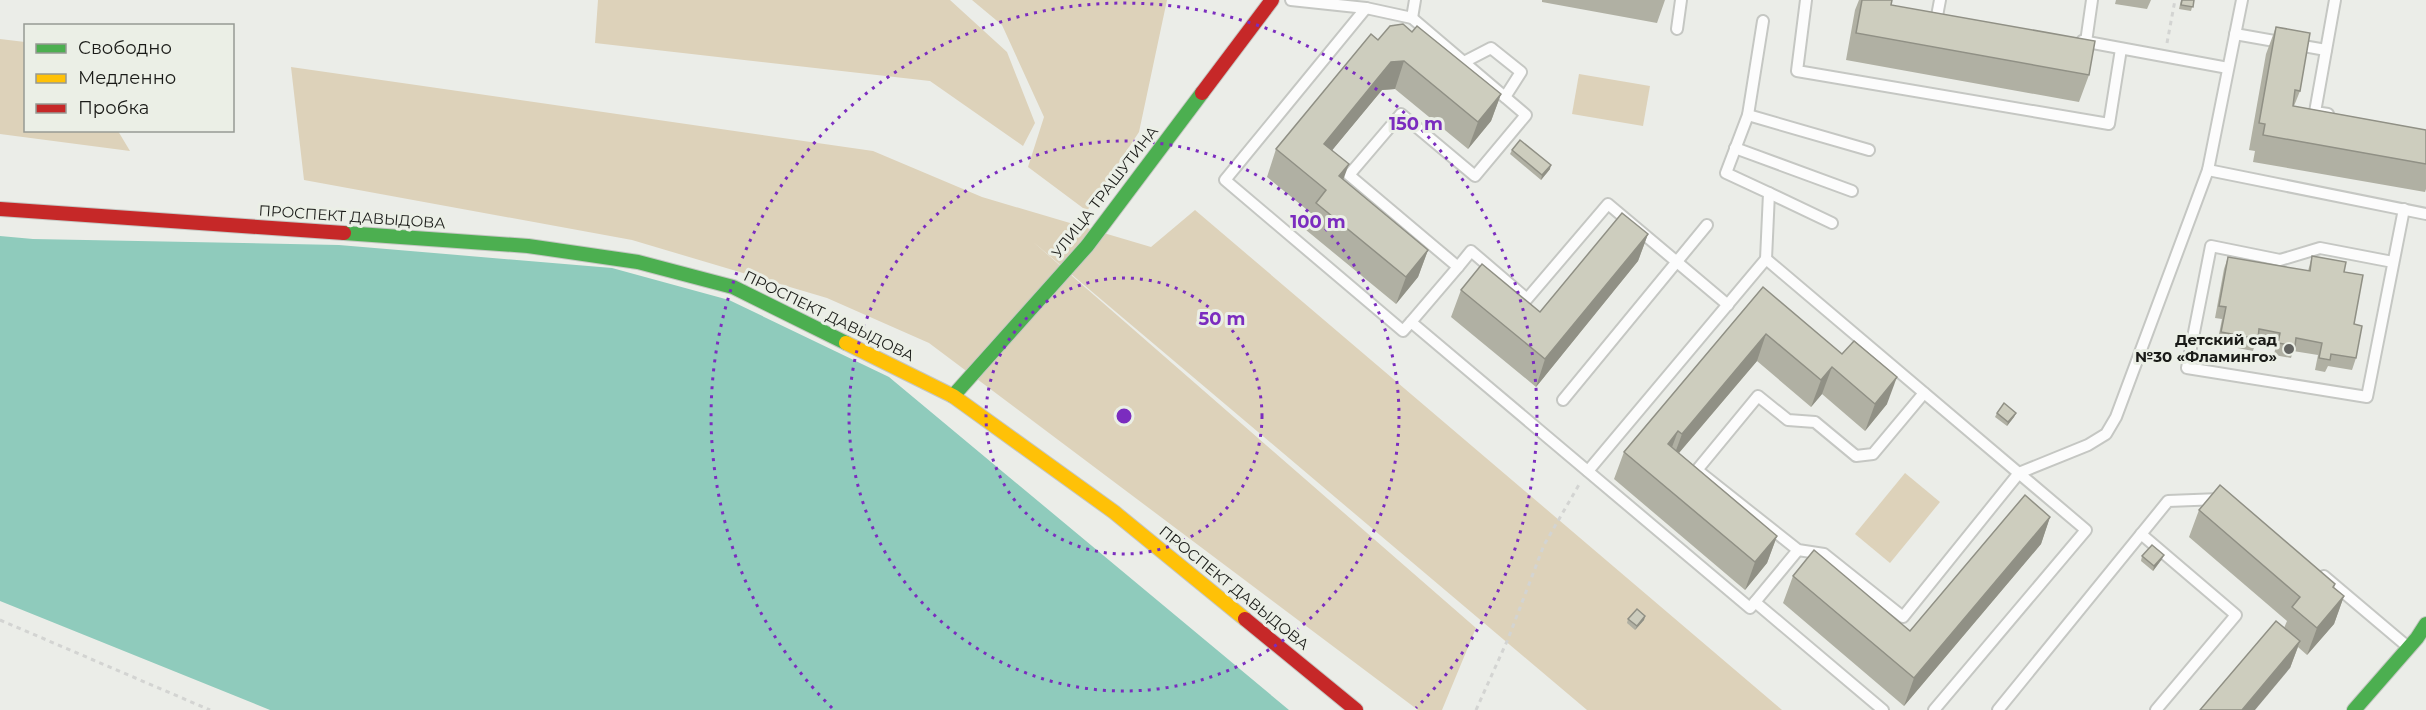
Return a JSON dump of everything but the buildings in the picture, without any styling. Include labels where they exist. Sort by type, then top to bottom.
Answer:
[{"type":"street","name":"УЛИЦА ТРАШУТИНА","points":[[953,396],[1087,246],[1272,0]]},
{"type":"street","name":"ПРОСПЕКТ ДАВЫДОВА","points":[[0,209],[528,246],[638,262],[733,287],[953,396],[1114,512],[1356,710]]},
{"type":"street","points":[[2354,710],[2426,624]]},
{"type":"lane","points":[[1291,0],[1366,8],[1412,18],[1526,115],[1475,176],[1401,114],[1349,175],[1458,267]]},
{"type":"lane","points":[[1412,18],[1415,0]]},
{"type":"lane","points":[[1677,29],[1681,0]]},
{"type":"lane","points":[[1806,0],[1797,71],[2109,124],[2121,48]]},
{"type":"lane","points":[[1937,16],[1940,0]]},
{"type":"lane","points":[[2086,42],[2092,0]]},
{"type":"lane","points":[[1924,393],[1873,454],[1856,456],[1815,422],[1788,420],[1758,396],[1697,470],[1798,550],[1824,554],[1903,617],[2019,473],[2088,445],[2106,435],[2116,417],[2208,170],[2242,0]]},
{"type":"lane","points":[[2335,0],[2315,112],[2337,116]]},
{"type":"lane","points":[[1366,8],[1225,180],[1403,331],[1471,251],[1527,299],[1608,204],[1728,304]]},
{"type":"lane","points":[[1925,13],[1948,18]]},
{"type":"lane","points":[[1763,21],[1748,115],[1726,173],[1832,223]]},
{"type":"lane","points":[[2235,34],[2326,50]]},
{"type":"lane","points":[[2074,40],[2228,68]]},
{"type":"lane","points":[[1464,62],[1491,48],[1521,72],[1505,97]]},
{"type":"lane","points":[[1748,115],[1869,150]]},
{"type":"lane","points":[[1735,148],[1852,190]]},
{"type":"lane","points":[[2208,170],[2426,213]]},
{"type":"lane","points":[[1587,471],[1766,259],[1769,193]]},
{"type":"lane","points":[[2393,262],[2320,248],[2280,260],[2211,246],[2187,368],[2367,398],[2404,209]]},
{"type":"lane","points":[[1563,400],[1707,225]]},
{"type":"lane","points":[[1766,259],[2086,530],[1934,710]]},
{"type":"lane","points":[[1411,322],[1750,608],[1798,550]]},
{"type":"lane","points":[[1998,710],[2168,501],[2233,498]]},
{"type":"lane","points":[[2141,534],[2236,615],[2156,710]]},
{"type":"lane","points":[[2312,565],[2409,647]]},
{"type":"lane","points":[[1755,602],[1883,710]]},
{"type":"path","points":[[2165,57],[2175,0]]},
{"type":"path","points":[[1476,710],[1508,639],[1544,545],[1587,471]]},
{"type":"path","points":[[0,620],[210,710]]},
{"type":"shaded area","points":[[598,0],[950,0],[1007,52],[1035,123],[1023,146],[930,81],[595,43]]},
{"type":"shaded area","points":[[972,0],[1167,0],[1139,132],[1087,211],[1028,167],[1044,117],[1002,25]]},
{"type":"shaded area","points":[[0,39],[24,42],[24,132],[119,132],[130,151],[0,134]]},
{"type":"shaded area","points":[[291,67],[873,151],[982,197],[1151,247],[1195,210],[1782,710],[1587,710],[1032,241],[1476,628],[1442,710],[1418,710],[929,343],[827,298],[632,240],[304,180]]},
{"type":"shaded area","points":[[1579,74],[1650,86],[1643,126],[1572,114]]},
{"type":"shaded area","points":[[0,236],[33,239],[339,245],[612,268],[729,300],[889,377],[1289,710],[270,710],[0,601]]},
{"type":"shaded area","points":[[1905,473],[1940,502],[1890,563],[1855,534]]},
{"type":"traffic: fast","points":[[953,396],[1087,246],[1202,93]]},
{"type":"traffic: fast","points":[[344,233],[528,246],[638,262],[733,287],[846,343]]},
{"type":"traffic: fast","points":[[2354,710],[2417,638],[2426,624]]},
{"type":"traffic: slow","points":[[846,343],[953,396],[1114,512],[1245,619]]},
{"type":"traffic: jam","points":[[1202,93],[1272,0]]},
{"type":"traffic: jam","points":[[0,209],[344,233]]},
{"type":"traffic: jam","points":[[1245,619],[1356,710]]},
{"type":"place","name":"Детский сад №30 «Фламинго»","points":[[2289,349]]}]
